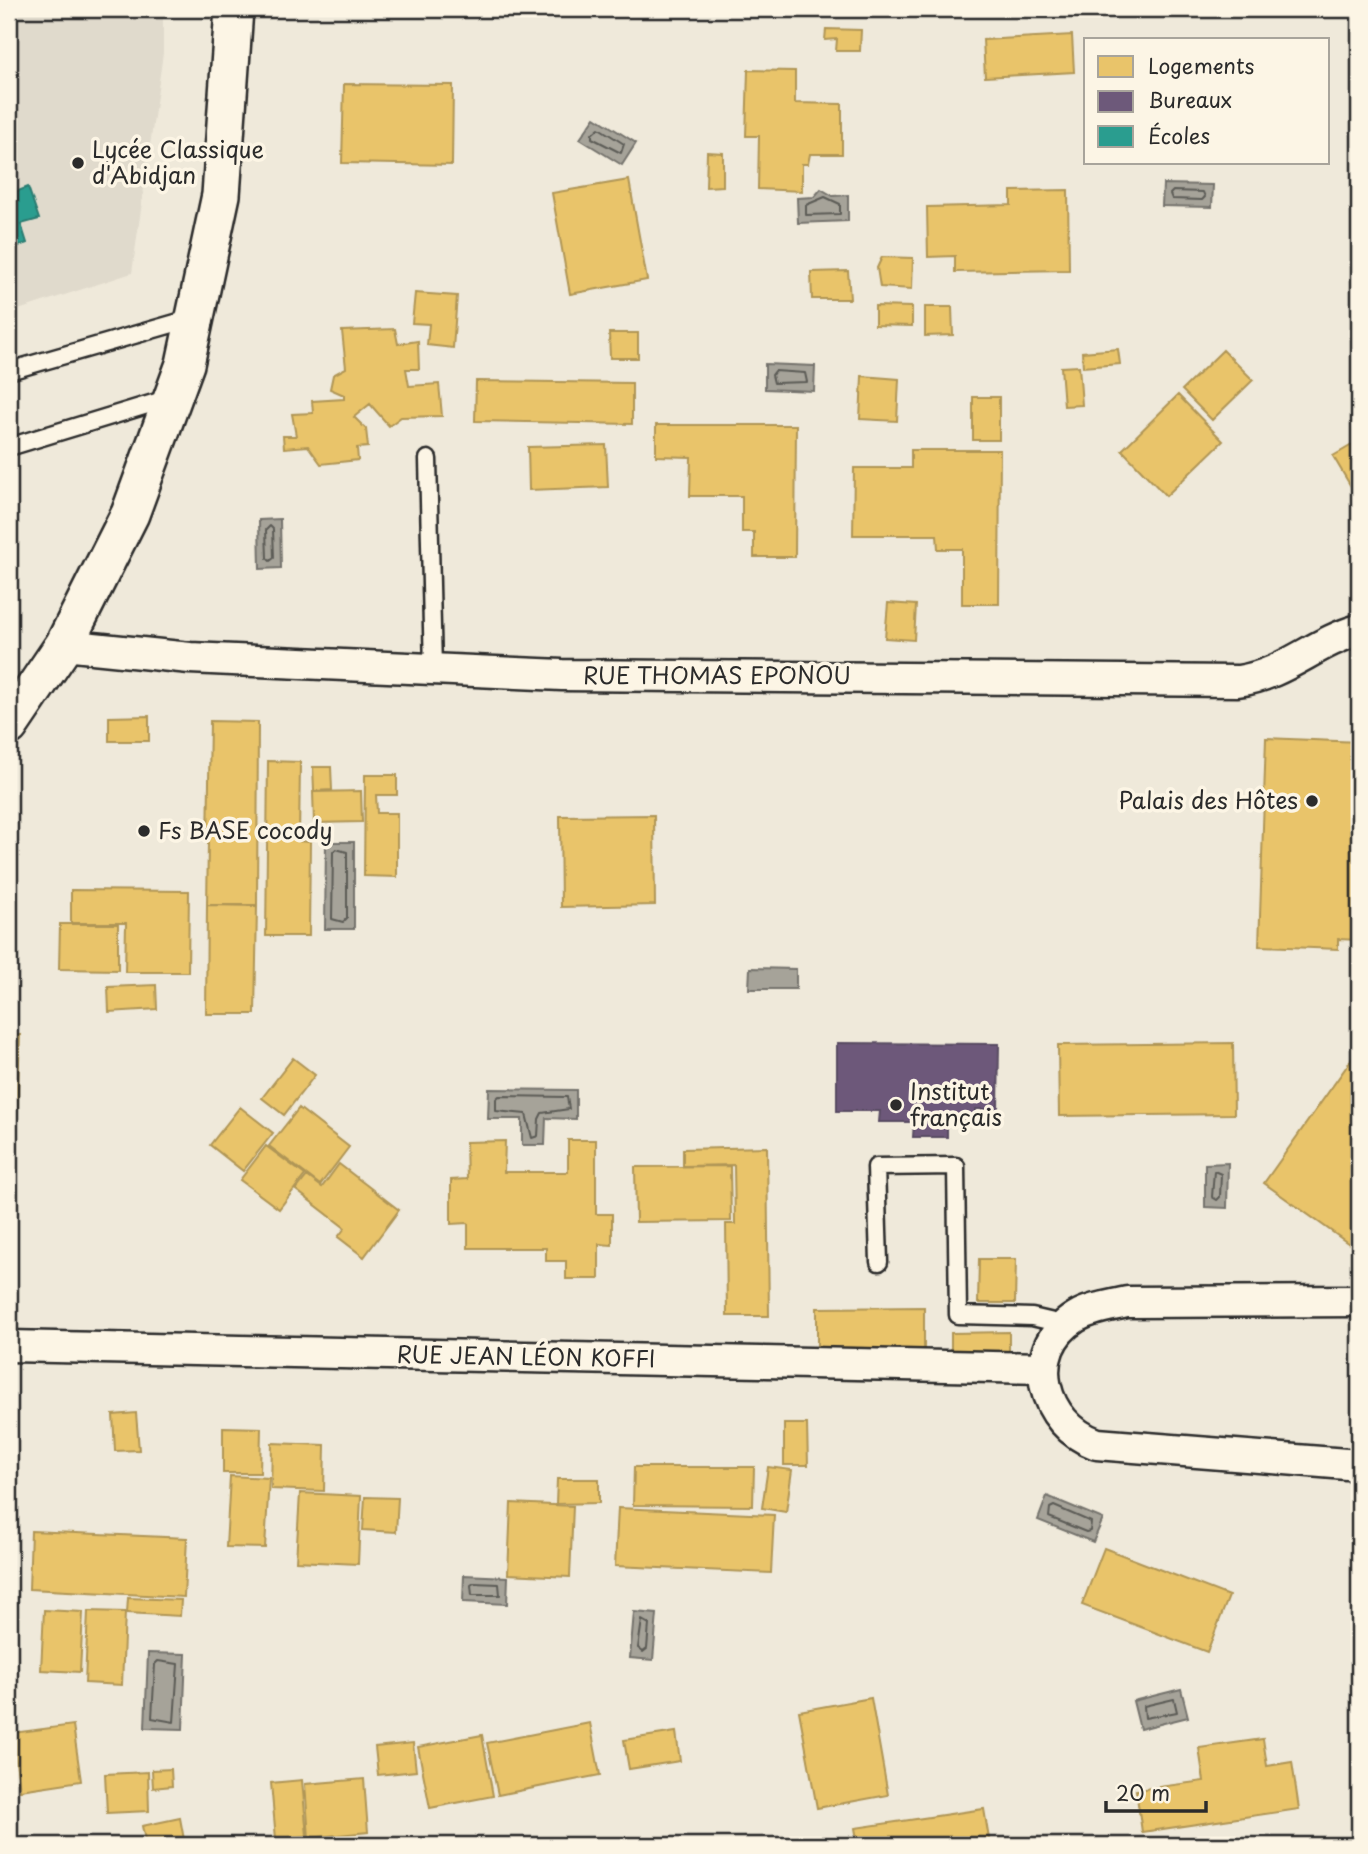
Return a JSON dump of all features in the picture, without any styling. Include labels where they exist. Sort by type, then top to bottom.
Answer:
[{"type":"street","points":[[9,726],[64,645],[130,514],[173,397],[196,317],[220,195],[234,9]]},
{"type":"street","name":"RUE THOMAS EPONOU","points":[[64,645],[190,657],[562,675],[1238,681],[1260,678],[1282,669],[1330,640],[1359,630]]},
{"type":"street","points":[[1359,1301],[1128,1302],[1099,1308],[1076,1317],[1066,1325],[1051,1342],[1043,1368],[1044,1385],[1058,1417],[1071,1430],[1097,1444],[1359,1465]]},
{"type":"street","name":"RUE JEAN LÉON KOFFI","points":[[9,1346],[1043,1368]]},
{"type":"lane","points":[[9,372],[196,317]]},
{"type":"lane","points":[[9,447],[173,397]]},
{"type":"lane","points":[[428,459],[433,669]]},
{"type":"lane","points":[[878,1262],[876,1167],[956,1166],[958,1315],[1032,1317],[1066,1325]]},
{"type":"shaded area","name":"Lycée Classique d'Abidjan","points":[[9,9],[163,9],[163,53],[132,273],[9,313]]},
{"type":"water","points":[[595,117],[636,143],[622,165],[580,139]]},
{"type":"water","points":[[1163,184],[1213,185],[1212,207],[1162,206]]},
{"type":"water","points":[[821,189],[833,196],[848,195],[848,221],[798,223],[797,198],[814,197]]},
{"type":"water","points":[[765,364],[815,366],[814,391],[765,389]]},
{"type":"water","points":[[280,519],[281,568],[260,569],[259,520]]},
{"type":"water","points":[[326,842],[354,842],[354,929],[325,929]]},
{"type":"water","points":[[750,968],[796,969],[796,989],[749,989]]},
{"type":"water","points":[[489,1089],[576,1090],[576,1119],[546,1118],[545,1145],[522,1145],[522,1119],[488,1119]]},
{"type":"water","points":[[1228,1163],[1227,1208],[1205,1207],[1205,1164]]},
{"type":"water","points":[[1047,1496],[1103,1519],[1093,1542],[1038,1520]]},
{"type":"water","points":[[464,1575],[508,1577],[507,1604],[463,1602]]},
{"type":"water","points":[[634,1612],[657,1614],[653,1660],[630,1658]]},
{"type":"water","points":[[148,1653],[186,1654],[183,1729],[145,1728]]},
{"type":"water","points":[[1181,1689],[1188,1717],[1140,1729],[1133,1701]]},
{"type":"building: Logements","points":[[826,29],[861,30],[860,51],[836,51],[837,39],[825,40]]},
{"type":"building: Logements","points":[[1072,35],[1074,72],[985,77],[983,40]]},
{"type":"building: Logements","points":[[748,70],[795,71],[795,103],[842,104],[842,154],[810,154],[808,164],[802,164],[802,191],[758,189],[759,136],[746,136]]},
{"type":"building: Logements","points":[[344,84],[453,85],[452,165],[342,163]]},
{"type":"building: Logements","points":[[707,152],[723,153],[723,186],[706,187]]},
{"type":"building: Logements","points":[[629,180],[647,280],[570,294],[552,193]]},
{"type":"building: Logements","points":[[1068,190],[1069,270],[955,272],[955,256],[928,257],[927,207],[1011,205],[1011,191]]},
{"type":"building: Logements","points":[[882,257],[913,258],[912,289],[880,287],[877,268]]},
{"type":"building: Logements","points":[[848,271],[850,299],[812,299],[811,272]]},
{"type":"building: Logements","points":[[415,293],[457,296],[453,348],[427,345],[429,324],[412,323]]},
{"type":"building: Logements","points":[[875,306],[912,307],[912,326],[875,325]]},
{"type":"building: Logements","points":[[925,307],[952,307],[953,335],[925,336]]},
{"type":"building: Logements","points":[[395,329],[398,344],[418,341],[419,369],[406,369],[409,386],[439,384],[442,416],[401,417],[389,426],[370,404],[354,417],[366,429],[368,447],[357,448],[358,460],[321,464],[308,446],[284,448],[283,436],[296,436],[292,414],[313,413],[312,401],[344,399],[344,395],[330,389],[333,375],[346,368],[342,331]]},
{"type":"building: Logements","points":[[609,333],[638,333],[638,358],[610,358]]},
{"type":"building: Logements","points":[[1118,349],[1120,364],[1083,367],[1082,352]]},
{"type":"building: Logements","points":[[1223,350],[1253,380],[1212,420],[1182,390]]},
{"type":"building: Logements","points":[[1079,366],[1082,405],[1064,406],[1061,367]]},
{"type":"building: Logements","points":[[862,376],[899,379],[897,421],[860,419]]},
{"type":"building: Logements","points":[[476,381],[632,383],[632,424],[475,421]]},
{"type":"building: Logements","points":[[1178,395],[1223,441],[1166,496],[1122,450]]},
{"type":"building: Logements","points":[[973,397],[999,397],[999,440],[973,440]]},
{"type":"building: Logements","points":[[656,425],[796,425],[795,557],[754,557],[754,532],[742,532],[742,496],[690,496],[691,457],[656,456]]},
{"type":"building: Logements","points":[[1359,441],[1359,500],[1333,456]]},
{"type":"building: Logements","points":[[606,445],[608,487],[529,490],[528,447]]},
{"type":"building: Logements","points":[[911,450],[1000,450],[999,604],[962,604],[962,549],[938,549],[937,535],[853,535],[854,468],[911,468]]},
{"type":"building: Logements","points":[[888,603],[916,605],[914,640],[885,638]]},
{"type":"building: Logements","points":[[149,716],[149,741],[109,741],[109,717]]},
{"type":"building: Logements","points":[[210,721],[258,722],[257,905],[207,905]]},
{"type":"building: Logements","name":"Palais des Hôtes","points":[[1266,738],[1359,742],[1359,940],[1338,939],[1338,949],[1259,946]]},
{"type":"building: Logements","points":[[268,761],[300,762],[299,841],[310,842],[309,936],[266,936]]},
{"type":"building: Logements","points":[[313,767],[331,767],[332,790],[314,791]]},
{"type":"building: Logements","points":[[365,775],[397,775],[397,795],[376,795],[377,813],[397,813],[397,877],[364,876]]},
{"type":"building: Logements","points":[[361,791],[362,822],[314,823],[313,792]]},
{"type":"building: Logements","points":[[654,815],[655,905],[561,907],[560,816]]},
{"type":"building: Logements","points":[[71,890],[189,891],[188,972],[125,972],[126,923],[71,923]]},
{"type":"building: Logements","points":[[207,905],[257,906],[255,1014],[206,1014]]},
{"type":"building: Logements","points":[[60,924],[118,924],[118,970],[59,969]]},
{"type":"building: Logements","points":[[156,985],[157,1009],[109,1012],[108,987]]},
{"type":"building: Logements","points":[[9,1035],[20,1035],[17,1114],[9,1113]]},
{"type":"building: Logements","points":[[1233,1043],[1234,1114],[1059,1116],[1058,1045]]},
{"type":"building: Logements","points":[[1359,1049],[1359,1251],[1264,1183]]},
{"type":"building: Logements","points":[[293,1058],[315,1075],[284,1115],[262,1098]]},
{"type":"building: Logements","points":[[240,1107],[273,1133],[243,1171],[210,1145]]},
{"type":"building: Logements","points":[[299,1108],[349,1147],[320,1185],[269,1146]]},
{"type":"building: Logements","points":[[568,1140],[596,1140],[596,1214],[612,1214],[612,1245],[599,1244],[599,1279],[566,1279],[566,1261],[546,1261],[546,1248],[468,1248],[468,1223],[451,1224],[451,1180],[467,1179],[466,1142],[505,1141],[504,1172],[568,1172]]},
{"type":"building: Logements","points":[[266,1146],[305,1175],[279,1209],[240,1180]]},
{"type":"building: Logements","points":[[767,1147],[769,1316],[727,1316],[726,1224],[735,1224],[734,1165],[683,1166],[683,1149]]},
{"type":"building: Logements","points":[[339,1164],[399,1210],[364,1257],[338,1237],[345,1228],[296,1190],[307,1176],[322,1187]]},
{"type":"building: Logements","points":[[730,1166],[731,1221],[636,1222],[635,1167]]},
{"type":"building: Logements","points":[[979,1259],[1016,1259],[1015,1303],[978,1303]]},
{"type":"building: Logements","points":[[924,1307],[924,1351],[817,1351],[817,1308]]},
{"type":"building: Logements","points":[[1009,1332],[1009,1351],[951,1351],[951,1333]]},
{"type":"building: Logements","points":[[136,1413],[139,1450],[115,1451],[113,1415]]},
{"type":"building: Logements","points":[[784,1424],[807,1424],[808,1465],[784,1465]]},
{"type":"building: Logements","points":[[223,1427],[261,1428],[260,1473],[223,1473]]},
{"type":"building: Logements","points":[[272,1443],[325,1445],[324,1491],[271,1489]]},
{"type":"building: Logements","points":[[634,1467],[754,1467],[753,1506],[633,1505]]},
{"type":"building: Logements","points":[[768,1467],[792,1470],[786,1512],[762,1508]]},
{"type":"building: Logements","points":[[230,1476],[269,1478],[265,1548],[226,1547]]},
{"type":"building: Logements","points":[[557,1479],[599,1479],[599,1503],[556,1504]]},
{"type":"building: Logements","points":[[300,1493],[361,1496],[358,1564],[296,1561]]},
{"type":"building: Logements","points":[[365,1497],[398,1498],[396,1532],[363,1530]]},
{"type":"building: Logements","points":[[511,1503],[573,1506],[570,1577],[508,1574]]},
{"type":"building: Logements","points":[[618,1508],[774,1515],[771,1573],[615,1566]]},
{"type":"building: Logements","points":[[31,1531],[187,1538],[184,1597],[29,1589]]},
{"type":"building: Logements","points":[[1104,1548],[1229,1596],[1207,1652],[1082,1605]]},
{"type":"building: Logements","points":[[128,1598],[181,1600],[180,1616],[127,1613]]},
{"type":"building: Logements","points":[[44,1610],[83,1612],[80,1672],[41,1670]]},
{"type":"building: Logements","points":[[88,1611],[125,1612],[122,1685],[85,1683]]},
{"type":"building: Logements","points":[[871,1698],[888,1795],[817,1808],[799,1711]]},
{"type":"building: Logements","points":[[590,1723],[600,1775],[498,1795],[487,1743]]},
{"type":"building: Logements","points":[[73,1725],[81,1781],[20,1790],[12,1733]]},
{"type":"building: Logements","points":[[676,1732],[680,1761],[629,1769],[624,1740]]},
{"type":"building: Logements","points":[[482,1735],[493,1796],[430,1808],[418,1747]]},
{"type":"building: Logements","points":[[1263,1739],[1267,1766],[1292,1762],[1299,1809],[1142,1832],[1136,1790],[1204,1781],[1199,1748]]},
{"type":"building: Logements","points":[[413,1743],[416,1771],[378,1775],[375,1747]]},
{"type":"building: Logements","points":[[171,1769],[172,1786],[153,1788],[152,1770]]},
{"type":"building: Logements","points":[[148,1772],[149,1811],[107,1813],[105,1774]]},
{"type":"building: Logements","points":[[364,1779],[368,1832],[309,1838],[305,1784]]},
{"type":"building: Logements","points":[[302,1780],[307,1836],[276,1839],[271,1783]]},
{"type":"building: Logements","points":[[984,1809],[990,1845],[858,1845],[855,1828]]},
{"type":"building: Logements","points":[[180,1818],[185,1845],[146,1845],[142,1826]]},
{"type":"building: Bureaux","points":[[837,1043],[999,1044],[998,1109],[975,1109],[975,1122],[947,1122],[947,1137],[913,1137],[914,1122],[879,1122],[880,1111],[837,1111]]},
{"type":"building: Écoles","points":[[9,187],[11,194],[28,187],[39,219],[21,224],[27,243],[9,249]]},
{"type":"place","name":"Lycée Classique d'Abidjan","points":[[78,163]]},
{"type":"place","name":"Palais des Hôtes","points":[[1312,801]]},
{"type":"place","name":"Fs BASE cocody","points":[[144,831]]},
{"type":"place","name":"Institut français","points":[[896,1105]]}]
